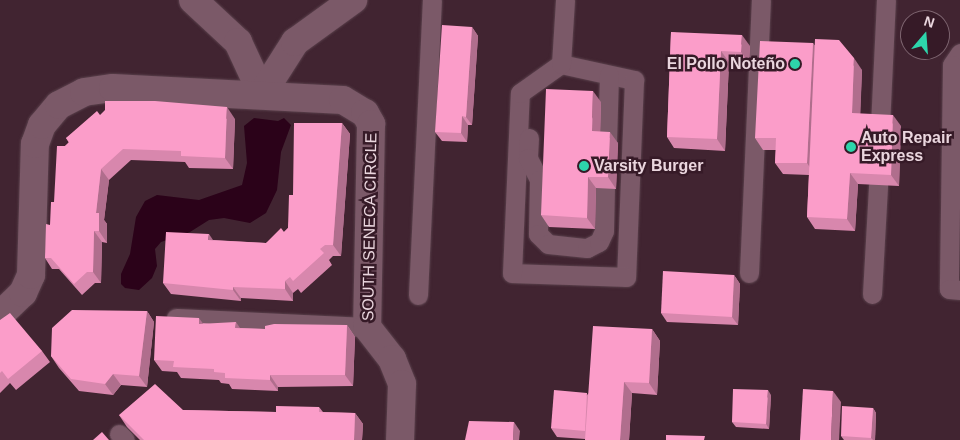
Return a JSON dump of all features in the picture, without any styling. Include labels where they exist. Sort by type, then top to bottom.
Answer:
[{"type":"street","points":[[193,0],[238,42],[262,94]]},
{"type":"street","points":[[262,94],[295,42],[353,0]]},
{"type":"street","name":"SOUTH SENECA CIRCLE","points":[[0,315],[23,293],[31,275],[35,144],[42,125],[59,105],[97,89],[262,94],[343,100],[365,113],[371,124],[367,327],[392,359],[402,384],[400,440]]},
{"type":"lane","points":[[418,295],[432,0]]},
{"type":"lane","points":[[561,64],[565,0]]},
{"type":"lane","points":[[749,273],[761,0]]},
{"type":"lane","points":[[880,126],[886,0]]},
{"type":"lane","points":[[955,289],[952,65],[960,53]]},
{"type":"lane","points":[[561,64],[609,74],[634,80],[626,277],[512,273],[520,93],[561,64]]},
{"type":"lane","points":[[607,143],[609,74]]},
{"type":"lane","points":[[532,84],[528,158],[539,180],[537,226],[542,239],[556,247],[594,246],[602,237],[605,188]]},
{"type":"lane","points":[[872,294],[878,185]]},
{"type":"lane","points":[[170,318],[367,327]]},
{"type":"shaded area","points":[[254,118],[278,121],[284,118],[291,125],[281,152],[277,190],[266,213],[250,223],[224,218],[209,220],[190,232],[161,242],[155,249],[157,266],[152,278],[139,290],[125,288],[121,284],[121,274],[130,254],[136,217],[145,201],[157,195],[199,200],[242,185],[247,163],[244,126]]},
{"type":"building","points":[[442,25],[472,27],[466,117],[462,116],[461,133],[435,132]]},
{"type":"building","points":[[671,32],[742,35],[741,52],[721,51],[717,139],[667,137]]},
{"type":"building","points":[[815,39],[839,40],[854,58],[852,113],[893,115],[891,175],[850,173],[847,219],[807,217]]},
{"type":"building","points":[[760,41],[813,43],[807,163],[775,163],[776,138],[755,138]]},
{"type":"building","name":"Varsity Burger","points":[[546,89],[593,91],[592,131],[610,132],[608,177],[588,177],[587,218],[541,215]]},
{"type":"building","points":[[105,101],[155,101],[227,107],[225,158],[181,156],[181,151],[123,149],[101,169],[96,213],[99,213],[99,231],[94,231],[93,272],[87,272],[74,284],[51,258],[45,258],[46,224],[50,225],[51,202],[54,202],[57,146],[65,146],[69,142],[66,138],[97,111],[100,115],[105,110]]},
{"type":"building","points":[[294,123],[342,123],[333,245],[325,245],[320,249],[324,253],[293,281],[290,277],[285,281],[285,289],[233,287],[233,290],[163,283],[166,232],[209,234],[208,240],[266,243],[281,228],[284,232],[288,228],[289,195],[293,195]]},
{"type":"building","points":[[663,271],[734,275],[732,317],[661,313]]},
{"type":"building","points":[[72,310],[147,311],[139,376],[113,374],[105,384],[71,379],[51,356],[52,328]]},
{"type":"building","points":[[10,313],[42,351],[8,379],[2,371],[0,373],[0,320]]},
{"type":"building","points":[[156,316],[199,318],[199,324],[236,322],[235,328],[265,329],[265,326],[274,324],[347,325],[345,375],[270,375],[270,380],[225,378],[225,373],[214,372],[214,369],[173,367],[174,361],[154,360]]},
{"type":"building","points":[[593,326],[652,329],[649,383],[624,382],[620,440],[585,440]]},
{"type":"building","points":[[155,384],[183,410],[276,412],[276,406],[319,407],[319,412],[355,413],[354,440],[144,440],[119,415]]},
{"type":"building","points":[[733,389],[768,390],[766,424],[732,422]]},
{"type":"building","points":[[803,389],[833,391],[831,440],[800,440]]},
{"type":"building","points":[[554,390],[587,393],[585,431],[551,428]]},
{"type":"building","points":[[842,406],[873,408],[871,438],[841,436]]},
{"type":"building","points":[[469,421],[514,422],[513,440],[465,440]]},
{"type":"building","points":[[102,432],[109,440],[93,440]]},
{"type":"building","points":[[666,435],[705,436],[704,440],[666,440]]},
{"type":"place","name":"El Pollo Noteño","points":[[795,64]]},
{"type":"place","name":"Auto Repair Express","points":[[851,147]]},
{"type":"place","name":"Varsity Burger","points":[[584,166]]}]
